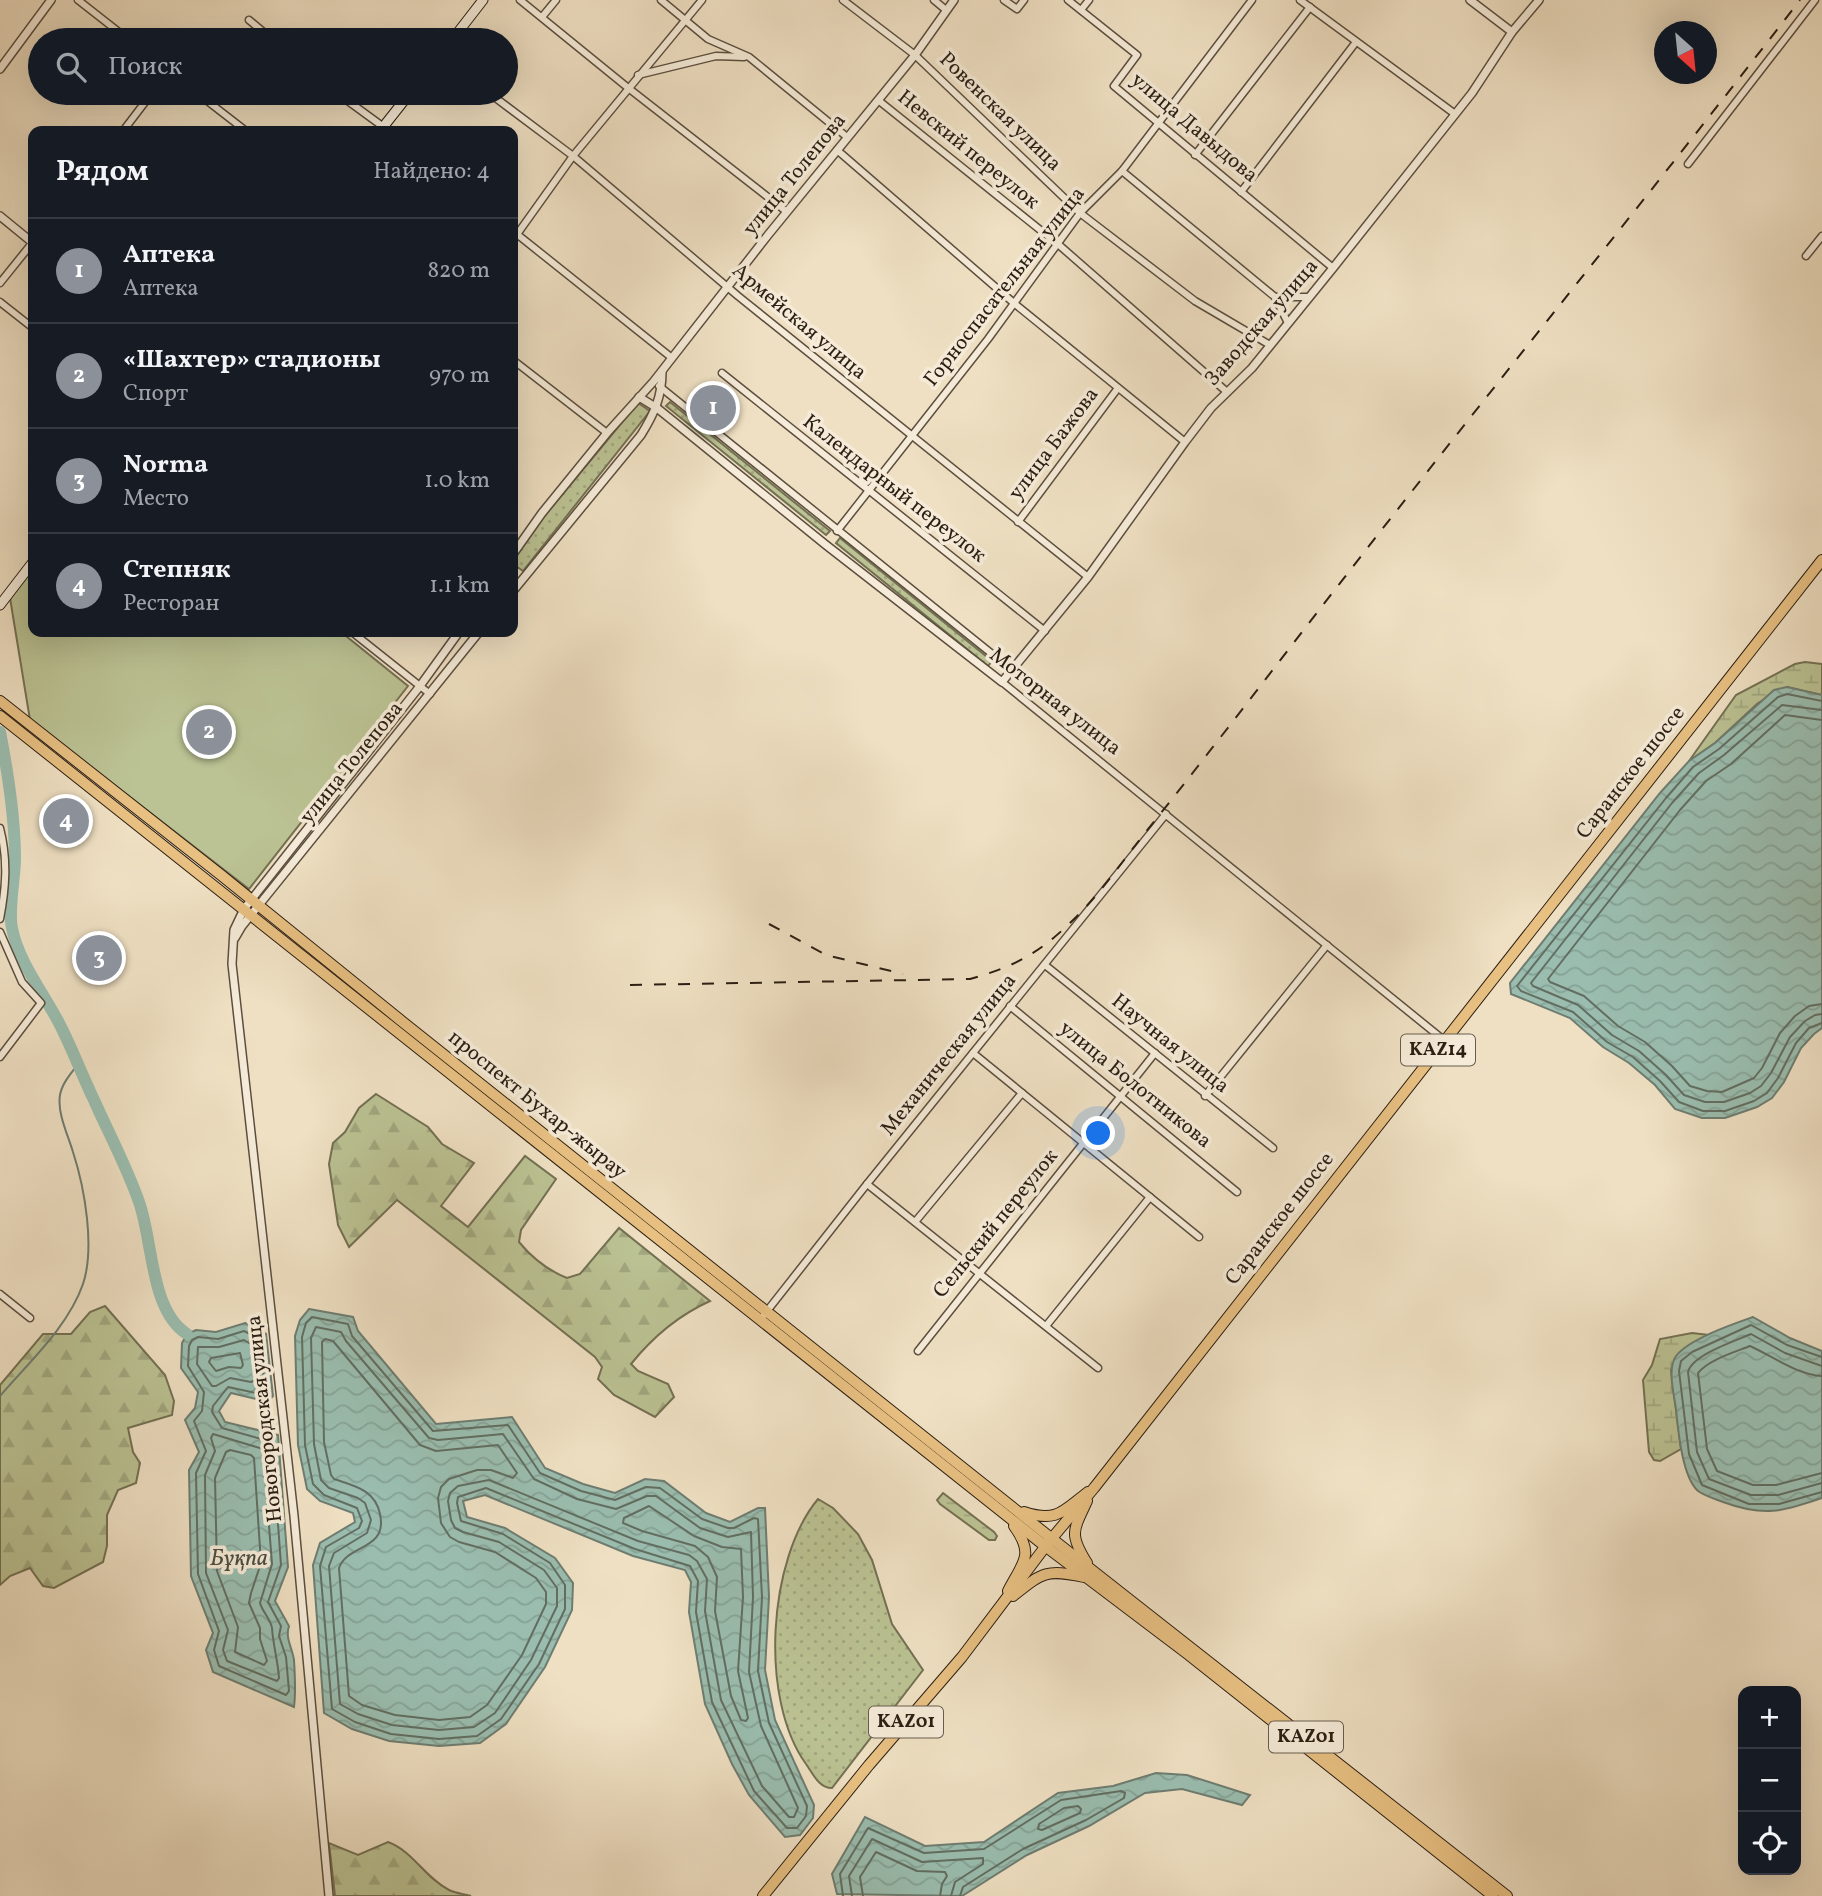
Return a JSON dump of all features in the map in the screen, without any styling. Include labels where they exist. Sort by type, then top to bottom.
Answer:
[{"type":"main road","points":[[461,28],[483,0]]},
{"type":"main road","points":[[387,126],[402,105]]},
{"type":"main road","name":"Саранское шоссе","points":[[763,1896],[961,1657],[1048,1542],[1094,1488],[1822,560]]},
{"type":"main road","points":[[0,605],[28,569]]},
{"type":"main road","name":"проспект Бухар-жырау","points":[[0,701],[256,903],[491,1099]]},
{"type":"main road","name":"проспект Бухар-жырау","points":[[0,716],[491,1099],[1005,1514],[1048,1542]]},
{"type":"main road","name":"проспект Бухар-жырау","points":[[763,1316],[1015,1509],[1048,1542]]},
{"type":"main road","points":[[1015,1509],[1041,1517],[1057,1515],[1094,1488]]},
{"type":"main road","points":[[1090,1574],[1075,1543],[1074,1528],[1094,1488]]},
{"type":"main road","points":[[999,1608],[1026,1557],[1024,1541],[1005,1514]]},
{"type":"main road","name":"KАZ01","points":[[1048,1542],[1507,1896]]},
{"type":"main road","name":"KАZ01","points":[[999,1608],[1034,1579],[1046,1573],[1090,1574],[1493,1896]]},
{"type":"street","points":[[30,28],[51,0]]},
{"type":"street","points":[[78,0],[114,28]]},
{"type":"street","points":[[520,0],[627,88],[787,212]]},
{"type":"street","points":[[542,18],[556,0]]},
{"type":"street","points":[[661,0],[708,39],[749,57],[847,137]]},
{"type":"street","points":[[518,230],[627,88],[702,0]]},
{"type":"street","name":"Ровенская улица","points":[[843,0],[915,55],[1080,213],[1195,301],[1270,345]]},
{"type":"street","points":[[934,0],[946,10]]},
{"type":"street","name":"улица Толепова","points":[[518,547],[542,513],[607,433],[654,381],[836,150],[915,55],[954,0]]},
{"type":"street","points":[[1004,0],[1017,9],[1024,0]]},
{"type":"street","name":"улица Давыдова","points":[[1068,0],[1137,55],[1114,86],[1333,268]]},
{"type":"street","points":[[1081,10],[1089,0]]},
{"type":"street","name":"Горноспасательная улица","points":[[837,531],[1014,304],[1080,213],[1122,171],[1252,0]]},
{"type":"street","points":[[1300,0],[1455,114]]},
{"type":"street","points":[[1471,0],[1512,32]]},
{"type":"street","name":"Заводская улица","points":[[1002,682],[1088,576],[1185,442],[1227,392],[1252,368],[1472,93],[1512,32],[1539,0]]},
{"type":"street","points":[[1688,164],[1815,0]]},
{"type":"street","points":[[1195,155],[1310,7]]},
{"type":"street","points":[[249,20],[259,28]]},
{"type":"street","points":[[0,69],[28,31]]},
{"type":"street","points":[[1241,192],[1356,42]]},
{"type":"street","points":[[638,75],[716,56],[749,57]]},
{"type":"street","name":"Невский переулок","points":[[878,100],[1059,245],[1227,392]]},
{"type":"street","points":[[126,126],[143,105]]},
{"type":"street","points":[[212,105],[240,126]]},
{"type":"street","points":[[352,105],[379,126]]},
{"type":"street","name":"Армейская улица","points":[[505,105],[573,156],[912,437],[1088,576]]},
{"type":"street","points":[[836,150],[1014,304],[1185,442]]},
{"type":"street","points":[[1122,171],[1275,297],[1288,323]]},
{"type":"street","points":[[0,216],[28,238]]},
{"type":"street","points":[[1806,256],[1822,236]]},
{"type":"street","points":[[518,238],[672,358]]},
{"type":"street","points":[[0,283],[28,248]]},
{"type":"street","points":[[1275,297],[1309,298]]},
{"type":"street","points":[[0,302],[28,324]]},
{"type":"street","points":[[518,364],[607,433]]},
{"type":"street","points":[[518,585],[641,435],[657,408],[662,388],[662,371]]},
{"type":"street","name":"Календарный переулок","points":[[722,373],[1045,631]]},
{"type":"street","name":"Моторная улица","points":[[654,381],[1012,670]]},
{"type":"street","name":"улица Бажова","points":[[1018,522],[1118,388]]},
{"type":"street","name":"Моторная улица","points":[[639,397],[657,408],[826,545],[1002,682],[1445,1041]]},
{"type":"street","points":[[358,637],[430,694]]},
{"type":"street","name":"улица Толепова","points":[[256,903],[455,637]]},
{"type":"street","name":"улица Толепова","points":[[248,912],[475,637]]},
{"type":"street","name":"Механическая улица","points":[[763,1316],[1166,814]]},
{"type":"street","points":[[0,828],[6,852],[5,895],[0,919]]},
{"type":"street","name":"Новогородская улица","points":[[248,912],[234,930],[232,964],[292,1502],[329,1896]]},
{"type":"street","points":[[0,932],[22,982],[41,1003],[0,1057]]},
{"type":"street","points":[[1205,1096],[1327,945]]},
{"type":"street","name":"Научная улица","points":[[1045,965],[1273,1148]]},
{"type":"street","name":"улица Болотникова","points":[[1010,1006],[1237,1192]]},
{"type":"street","points":[[973,1053],[1199,1237]]},
{"type":"street","name":"Сельский переулок","points":[[918,1351],[1155,1054]]},
{"type":"street","points":[[915,1222],[1021,1093]]},
{"type":"street","points":[[867,1184],[1098,1368]]},
{"type":"street","points":[[1045,1326],[1150,1197]]},
{"type":"street","points":[[0,1294],[30,1318]]},
{"type":"green space","points":[[670,402],[830,531],[826,535],[666,406]]},
{"type":"green space","points":[[638,403],[650,411],[523,571],[518,568],[518,554],[543,518]]},
{"type":"green space","points":[[840,538],[992,661],[988,666],[836,543]]},
{"type":"green space","points":[[28,575],[28,637],[347,637],[408,686],[249,889],[30,720],[10,598]]},
{"type":"green space","points":[[1795,664],[1822,664],[1822,695],[1787,687],[1758,703],[1715,743],[1689,761],[1736,695]]},
{"type":"green space","points":[[376,1094],[428,1127],[442,1144],[474,1163],[441,1206],[468,1227],[525,1156],[556,1179],[521,1230],[519,1242],[541,1263],[567,1278],[580,1274],[619,1228],[710,1301],[667,1328],[631,1364],[638,1371],[668,1384],[674,1397],[655,1417],[614,1395],[598,1379],[602,1367],[595,1357],[397,1200],[349,1247],[338,1225],[329,1164],[333,1143],[345,1132],[359,1108]]},
{"type":"green space","points":[[105,1306],[165,1375],[174,1401],[172,1415],[128,1428],[133,1452],[140,1463],[136,1483],[118,1490],[107,1515],[107,1546],[103,1562],[54,1588],[43,1586],[30,1568],[10,1576],[0,1585],[0,1385],[43,1334],[71,1334],[90,1312]]},
{"type":"green space","points":[[1692,1333],[1710,1335],[1688,1346],[1671,1370],[1681,1449],[1660,1461],[1654,1460],[1649,1452],[1643,1380],[1652,1365],[1660,1339]]},
{"type":"green space","points":[[943,1493],[994,1532],[997,1536],[995,1540],[989,1540],[940,1504],[937,1500]]},
{"type":"green space","points":[[818,1499],[833,1508],[858,1534],[872,1560],[892,1624],[923,1670],[832,1788],[823,1786],[817,1780],[791,1736],[781,1704],[776,1667],[780,1592],[788,1557],[801,1525]]},
{"type":"green space","points":[[388,1842],[405,1852],[441,1885],[451,1891],[471,1896],[335,1896],[329,1843],[358,1855]]},
{"type":"water","points":[[1787,687],[1822,695],[1822,1028],[1801,1048],[1784,1082],[1772,1098],[1757,1107],[1725,1118],[1702,1118],[1675,1109],[1655,1085],[1629,1063],[1603,1047],[1570,1018],[1511,994],[1510,983],[1660,793],[1689,761],[1715,743],[1774,690]]},
{"type":"water","points":[[309,1309],[353,1317],[358,1331],[436,1424],[512,1417],[545,1468],[583,1484],[615,1493],[645,1479],[664,1481],[706,1513],[730,1522],[758,1508],[765,1508],[769,1597],[765,1670],[775,1720],[814,1805],[813,1818],[800,1835],[785,1837],[749,1795],[705,1704],[689,1612],[691,1582],[685,1570],[633,1556],[485,1495],[463,1501],[467,1517],[505,1528],[555,1558],[573,1583],[572,1610],[545,1667],[506,1724],[480,1743],[439,1746],[389,1741],[352,1729],[324,1713],[313,1565],[320,1543],[355,1522],[353,1513],[320,1501],[307,1489],[298,1445],[295,1336],[300,1320]]},
{"type":"water","points":[[1753,1317],[1790,1338],[1822,1351],[1822,1498],[1773,1511],[1737,1507],[1698,1491],[1688,1475],[1682,1452],[1672,1382],[1673,1361],[1682,1350],[1712,1333]]},
{"type":"water","name":"Бұқпа","points":[[245,1323],[266,1334],[273,1396],[268,1402],[231,1393],[219,1411],[225,1422],[278,1435],[288,1567],[275,1601],[289,1626],[288,1639],[294,1666],[294,1707],[213,1672],[206,1650],[213,1633],[191,1576],[189,1470],[199,1452],[185,1420],[195,1408],[198,1392],[181,1368],[182,1343],[187,1334],[196,1330],[216,1332]]},
{"type":"water","points":[[1156,1773],[1187,1775],[1250,1795],[1242,1805],[1182,1789],[1145,1793],[1089,1826],[1027,1855],[962,1896],[837,1894],[832,1874],[865,1817],[925,1846],[984,1842],[1058,1793],[1113,1786]]},
{"type":"waterway","name":"Бұқпа","points":[[0,732],[14,827],[15,859],[11,913],[15,940],[25,964],[64,1032],[123,1163],[144,1218],[159,1292],[175,1323],[187,1334]]},
{"type":"waterway","points":[[0,1396],[68,1315],[87,1270],[85,1201],[59,1102],[63,1086],[79,1063]]},
{"type":"railway","points":[[630,985],[970,979],[999,970],[1024,958],[1058,934],[1109,880],[1800,0]]},
{"type":"railway","points":[[769,924],[826,955],[903,974]]},
{"type":"place","name":"Аптека","points":[[713,408]]},
{"type":"place","name":"«Шахтер» стадионы","points":[[209,732]]},
{"type":"place","name":"Степняк","points":[[66,821]]},
{"type":"place","name":"Norma","points":[[99,958]]}]
